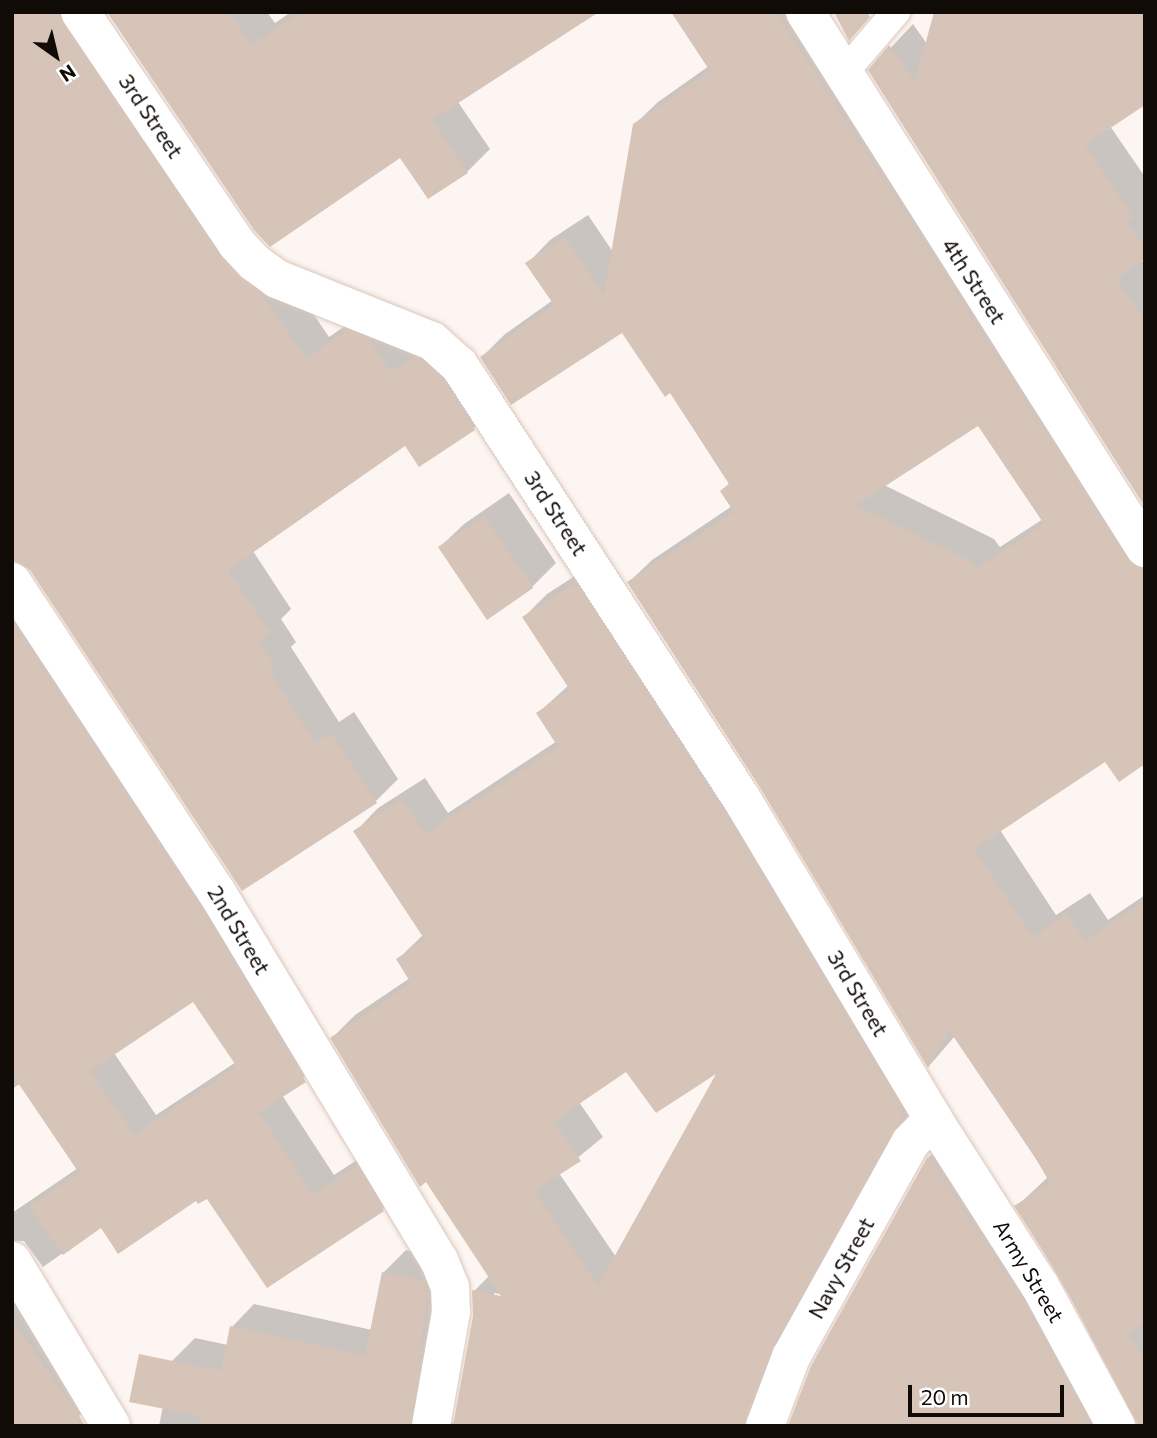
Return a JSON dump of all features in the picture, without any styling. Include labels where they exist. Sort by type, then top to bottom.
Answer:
[{"type":"street","name":"3rd Street","points":[[80,12],[237,244],[255,264],[277,279],[432,341],[459,365],[743,801],[933,1119]]},
{"type":"street","name":"4th Street","points":[[805,12],[842,75],[1145,548]]},
{"type":"street","name":"2nd Street","points":[[12,582],[216,891],[439,1260],[450,1287],[451,1312],[431,1426]]},
{"type":"street","name":"Navy Street","points":[[765,1426],[798,1345],[910,1143],[933,1119]]},
{"type":"street","name":"Army Street","points":[[933,1119],[1040,1286],[1116,1426]]},
{"type":"street","points":[[12,1261],[111,1426]]},
{"type":"lane","points":[[842,75],[896,12]]},
{"type":"building","points":[[12,12],[58,12],[62,24],[219,256],[262,295],[306,358],[347,330],[369,339],[391,372],[414,357],[442,379],[475,430],[419,467],[405,446],[228,570],[270,633],[258,641],[275,666],[269,670],[315,743],[331,733],[377,803],[242,891],[30,570],[12,560]]},
{"type":"building","points":[[107,12],[229,12],[251,45],[301,12],[599,12],[432,120],[468,173],[428,199],[400,158],[270,247],[254,230]]},
{"type":"building","points":[[671,12],[776,12],[1127,560],[1145,570],[1145,764],[1119,782],[1105,762],[974,849],[1033,937],[1067,914],[1085,941],[1145,901],[1145,1322],[1128,1333],[1145,1359],[1145,1426],[1138,1426],[1059,1276],[1014,1206],[1050,1183],[1036,1159],[949,1030],[928,1068],[761,789],[627,582],[734,512],[720,491],[729,484],[670,393],[665,397],[622,333],[511,405],[480,357],[554,305],[525,263],[564,237],[604,295],[633,124],[710,71]],"holes":[[[978,426],[1044,524],[976,569],[971,561],[856,505]]]},
{"type":"building","points":[[834,12],[867,12],[870,17],[849,41]]},
{"type":"building","points":[[934,12],[1145,12],[1145,105],[1085,145],[1133,217],[1126,221],[1145,249],[1145,259],[1116,279],[1145,322],[1145,507],[868,70],[889,45],[915,82]]},
{"type":"building","points":[[484,516],[533,588],[487,620],[438,547]]},
{"type":"building","points":[[575,583],[724,813],[904,1113],[772,1346],[744,1426],[453,1426],[473,1316],[472,1290],[501,1296],[426,1182],[420,1187],[330,1038],[411,983],[396,959],[425,940],[353,831],[402,799],[425,834],[558,747],[536,713],[570,690],[522,617]],"holes":[[[626,1072],[656,1113],[716,1074],[598,1286],[534,1191],[581,1161],[554,1121]]]},
{"type":"building","points":[[12,622],[198,903],[306,1082],[259,1112],[312,1195],[357,1166],[384,1211],[267,1288],[207,1199],[198,1204],[196,1201],[118,1254],[101,1228],[63,1255],[29,1206],[79,1173],[12,1074]],"holes":[[[193,1002],[237,1067],[134,1135],[90,1071]]]},
{"type":"building","points":[[928,1156],[1021,1297],[1091,1426],[788,1426],[811,1366]]},
{"type":"building","points":[[382,1272],[424,1281],[428,1292],[410,1426],[199,1426],[201,1416],[129,1402],[139,1354],[221,1371],[230,1326],[365,1356]]},
{"type":"building","points":[[12,1320],[78,1414],[85,1426],[12,1426]]}]
